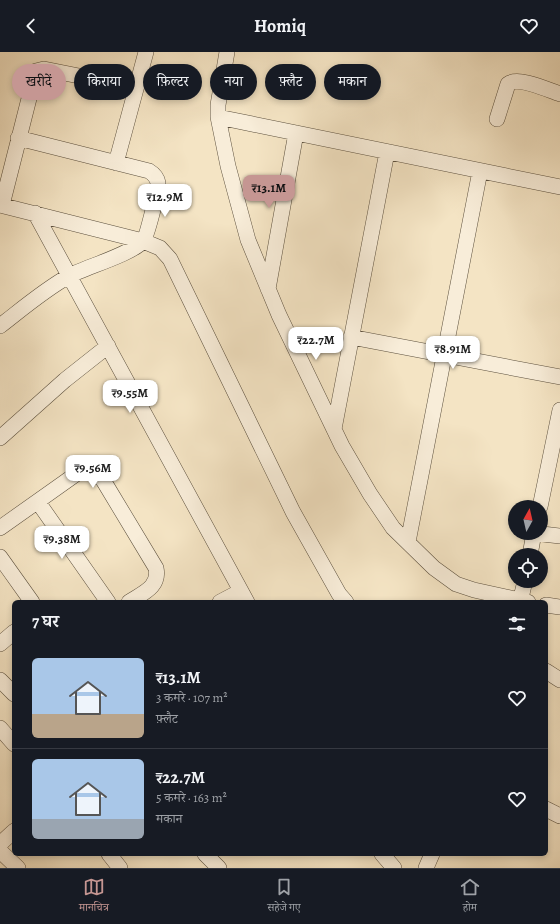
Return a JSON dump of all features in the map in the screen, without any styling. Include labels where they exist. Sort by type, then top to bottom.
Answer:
[{"type":"street","points":[[116,163],[146,52]]},
{"type":"street","points":[[227,52],[218,105],[218,117],[228,166],[248,240],[279,315],[334,429],[370,494],[393,528],[434,568],[456,584],[515,600]]},
{"type":"street","points":[[74,76],[44,69],[36,72],[1,205],[143,241],[160,248],[170,259],[293,512],[339,594],[344,600]]},
{"type":"street","points":[[497,119],[508,84],[512,80],[520,81],[560,94]]},
{"type":"street","points":[[218,117],[560,187]]},
{"type":"street","points":[[268,290],[296,133]]},
{"type":"street","points":[[0,326],[27,304],[69,276],[130,249],[143,241],[147,232],[159,184],[157,179],[149,171],[18,138]]},
{"type":"street","points":[[334,429],[387,152]]},
{"type":"street","points":[[408,542],[443,355],[480,171]]},
{"type":"street","points":[[35,213],[244,596],[228,600]]},
{"type":"street","points":[[351,337],[560,376]]},
{"type":"street","points":[[0,438],[65,380],[108,346]]},
{"type":"street","points":[[542,500],[560,410]]},
{"type":"street","points":[[0,528],[83,471],[87,470],[95,473],[103,480],[156,568],[158,574],[157,580],[153,585],[132,600]]},
{"type":"street","points":[[38,502],[107,600]]},
{"type":"street","points":[[548,535],[560,536]]},
{"type":"street","points":[[0,557],[31,600]]},
{"type":"street","points":[[523,600],[524,588]]},
{"type":"street","points":[[548,605],[560,607]]},
{"type":"street","points":[[0,644],[12,634]]},
{"type":"street","points":[[548,672],[560,680]]},
{"type":"street","points":[[0,680],[12,692]]},
{"type":"street","points":[[0,728],[12,742]]},
{"type":"street","points":[[548,810],[560,816]]},
{"type":"street","points":[[0,844],[12,834]]},
{"type":"street","points":[[0,851],[18,868]]},
{"type":"street","points":[[111,856],[120,868]]},
{"type":"street","points":[[207,856],[219,868]]},
{"type":"street","points":[[384,856],[394,868]]},
{"type":"street","points":[[426,868],[431,856]]}]
